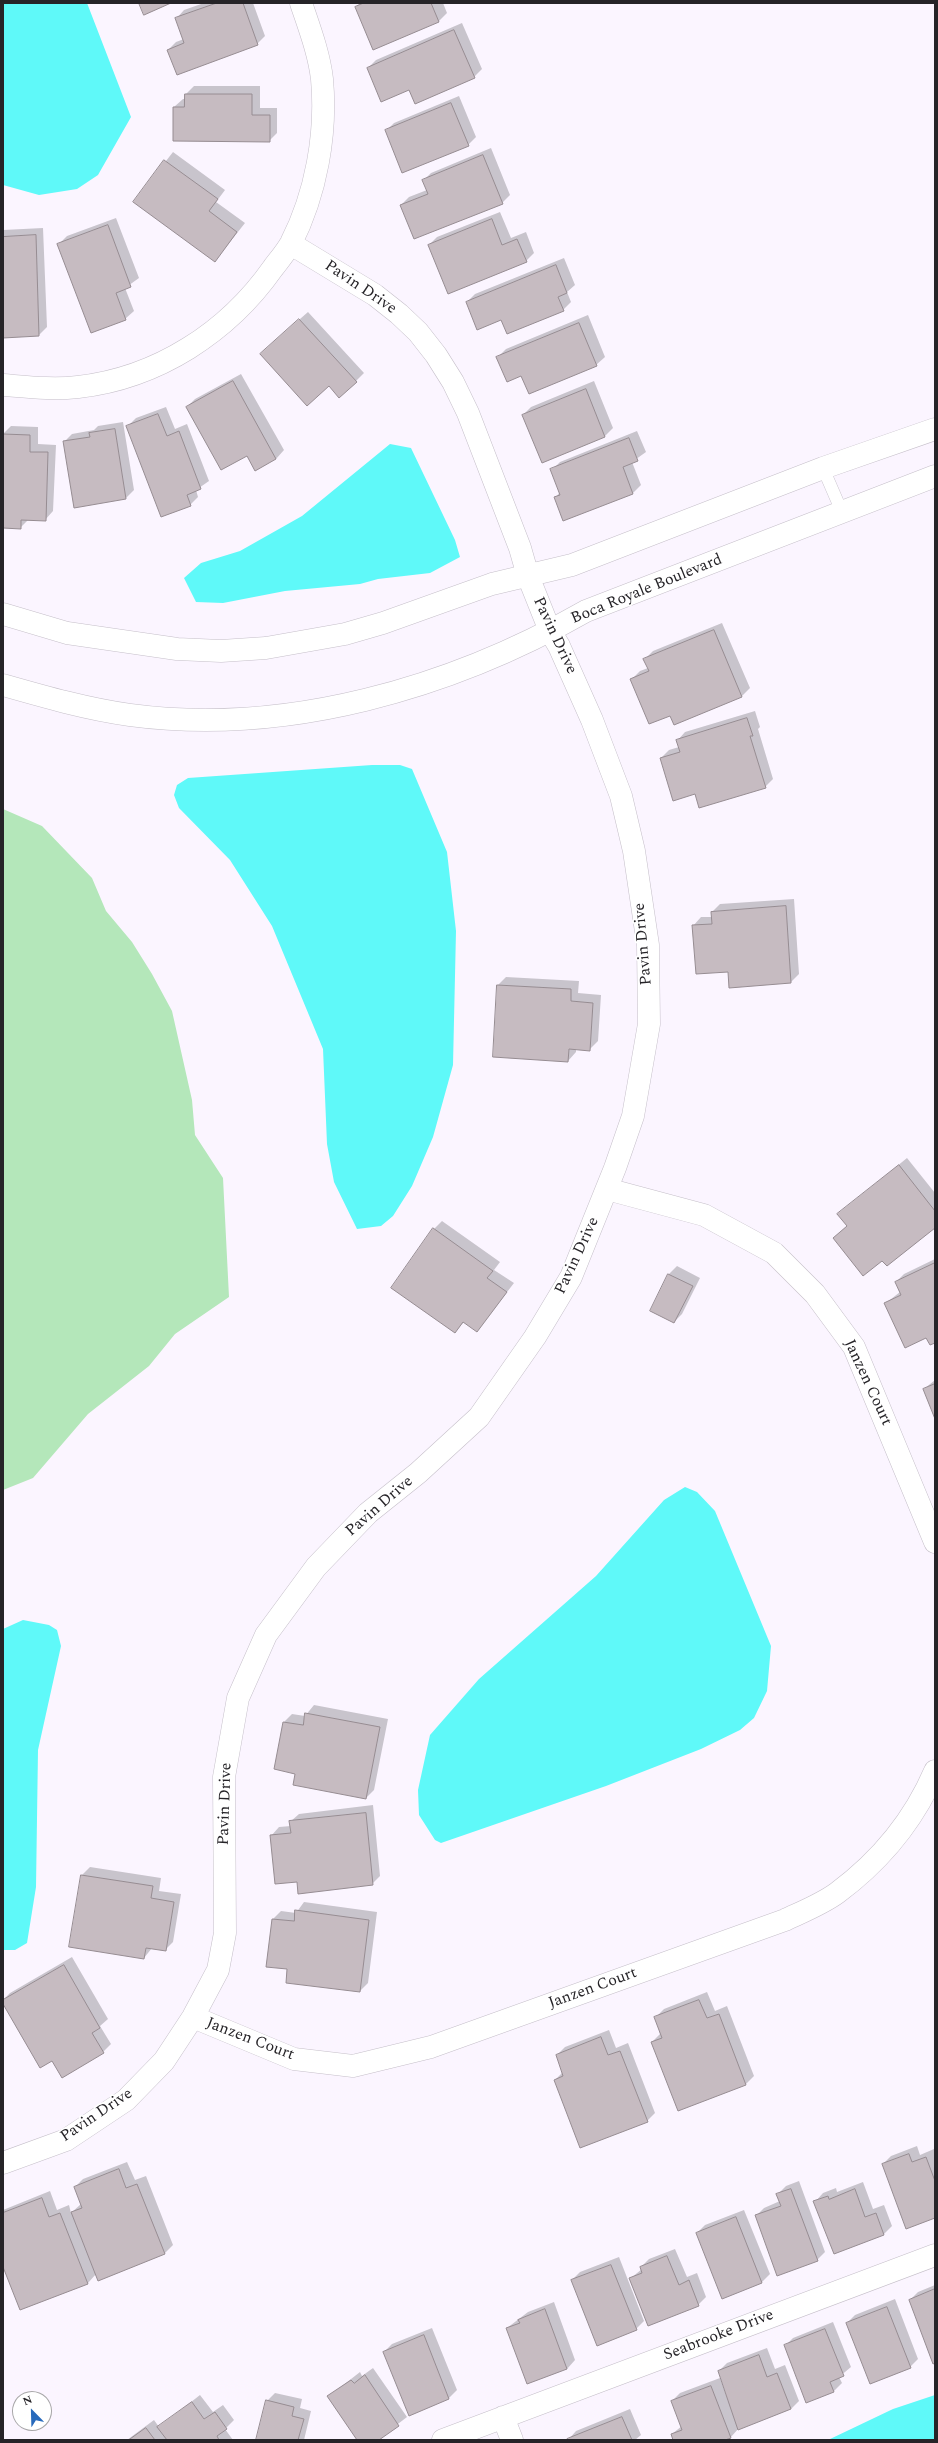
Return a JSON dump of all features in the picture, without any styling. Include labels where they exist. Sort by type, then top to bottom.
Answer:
[{"type":"street","points":[[3,385],[36,388],[79,387],[118,379],[158,364],[201,342],[232,318],[263,283],[290,244],[308,202],[317,164],[322,117],[322,78],[313,41],[301,3]]},
{"type":"street","name":"Pavin Drive","points":[[3,2163],[66,2140],[126,2100],[164,2061],[193,2017],[218,1970],[225,1933],[224,1777],[238,1698],[266,1635],[316,1567],[368,1513],[418,1473],[479,1417],[535,1337],[572,1277],[607,1189],[633,1116],[649,1024],[648,945],[634,851],[621,796],[592,720],[559,646],[550,631],[528,576],[520,548],[468,413],[453,382],[436,355],[418,332],[375,294],[290,244]]},
{"type":"street","points":[[3,614],[67,633],[93,638],[177,649],[229,650],[266,648],[345,634],[383,624],[492,584],[572,565],[822,468],[935,429]]},
{"type":"street","name":"Boca Royale Boulevard","points":[[3,685],[78,706],[131,715],[199,720],[278,716],[314,710],[377,696],[432,679],[550,631],[586,611],[935,476]]},
{"type":"street","name":"Janzen Court","points":[[607,1189],[704,1215],[774,1253],[815,1294],[854,1347],[935,1542]]},
{"type":"street","name":"Janzen Court","points":[[193,2017],[294,2059],[316,2062],[353,2066],[431,2047],[785,1920],[836,1894],[886,1851],[924,1798],[935,1771]]},
{"type":"street","name":"Seabrooke Drive","points":[[444,2440],[935,2255]]},
{"type":"street","points":[[503,2417],[512,2440]]},
{"type":"lane","points":[[822,468],[842,512]]},
{"type":"green space","points":[[3,809],[42,826],[92,878],[106,911],[132,942],[152,974],[172,1011],[192,1100],[195,1135],[223,1178],[229,1297],[175,1334],[149,1366],[88,1414],[33,1478],[3,1490]]},
{"type":"water","points":[[3,3],[87,3],[131,117],[98,175],[77,189],[39,195],[3,185]]},
{"type":"water","points":[[390,444],[411,448],[455,540],[460,557],[430,573],[378,579],[360,584],[285,591],[223,603],[196,602],[184,578],[201,563],[240,551],[302,516]]},
{"type":"water","points":[[372,765],[400,765],[412,769],[447,852],[456,931],[453,1065],[433,1137],[412,1186],[393,1216],[381,1226],[357,1229],[334,1182],[327,1144],[323,1049],[272,926],[230,860],[179,808],[174,795],[177,785],[188,778]]},
{"type":"water","points":[[685,1487],[697,1492],[715,1511],[771,1646],[767,1691],[754,1718],[740,1730],[701,1749],[606,1786],[441,1843],[435,1840],[419,1815],[418,1790],[430,1735],[479,1679],[596,1576],[664,1500]]},
{"type":"water","points":[[23,1620],[49,1625],[57,1630],[61,1646],[38,1750],[36,1887],[27,1943],[15,1950],[3,1950],[3,1629]]},
{"type":"water","points":[[935,2395],[935,2440],[828,2440],[893,2409]]},
{"type":"building","points":[[139,3],[171,3],[144,15]]},
{"type":"building","points":[[217,3],[243,3],[258,45],[177,75],[167,50],[184,43],[175,18]]},
{"type":"building","points":[[364,3],[431,3],[439,22],[373,50],[355,7]]},
{"type":"building","points":[[454,30],[475,78],[415,104],[409,90],[381,102],[367,68]]},
{"type":"building","points":[[185,94],[252,94],[252,115],[270,115],[270,142],[173,141],[173,107],[184,107]]},
{"type":"building","points":[[451,103],[469,146],[402,173],[385,130]]},
{"type":"building","points":[[483,155],[503,204],[414,239],[400,205],[428,194],[422,180]]},
{"type":"building","points":[[164,160],[218,199],[209,211],[237,232],[215,262],[133,202]]},
{"type":"building","points":[[492,219],[502,245],[517,239],[527,262],[448,294],[428,245]]},
{"type":"building","points":[[108,225],[131,287],[116,293],[126,320],[91,333],[57,244]]},
{"type":"building","points":[[36,235],[39,336],[3,338],[3,237]]},
{"type":"building","points":[[556,265],[567,293],[558,297],[564,311],[507,334],[501,320],[477,330],[466,302]]},
{"type":"building","points":[[299,319],[357,382],[339,398],[329,386],[307,406],[260,354]]},
{"type":"building","points":[[579,323],[597,366],[529,394],[521,376],[507,382],[496,357]]},
{"type":"building","points":[[233,381],[276,459],[255,471],[247,456],[221,470],[186,407]]},
{"type":"building","points":[[586,389],[605,437],[542,463],[522,415]]},
{"type":"building","points":[[158,414],[167,436],[179,431],[201,489],[187,495],[191,506],[161,517],[126,426]]},
{"type":"building","points":[[115,429],[126,499],[74,508],[63,441],[90,437],[89,433]]},
{"type":"building","points":[[3,434],[30,435],[30,452],[48,452],[46,521],[21,520],[21,529],[3,528]]},
{"type":"building","points":[[629,438],[638,461],[623,467],[633,494],[563,521],[554,497],[560,495],[550,469]]},
{"type":"building","points":[[714,630],[742,697],[674,725],[670,716],[649,724],[630,679],[649,671],[643,659]]},
{"type":"building","points":[[747,718],[753,736],[750,736],[766,788],[699,808],[695,794],[673,801],[660,758],[680,752],[676,740]]},
{"type":"building","points":[[786,906],[791,983],[729,988],[728,972],[696,974],[692,925],[712,924],[711,912]]},
{"type":"building","points":[[497,985],[571,989],[571,1001],[593,1003],[590,1051],[569,1049],[568,1062],[493,1057]]},
{"type":"building","points":[[899,1165],[935,1211],[935,1228],[887,1266],[882,1261],[863,1276],[833,1238],[847,1226],[837,1214]]},
{"type":"building","points":[[433,1228],[493,1271],[487,1278],[507,1292],[477,1332],[463,1322],[455,1333],[391,1288]]},
{"type":"building","points":[[935,1263],[935,1343],[930,1345],[926,1338],[905,1348],[884,1303],[901,1295],[895,1282]]},
{"type":"building","points":[[668,1274],[693,1286],[674,1323],[650,1311]]},
{"type":"building","points":[[935,1384],[935,1419],[923,1389]]},
{"type":"building","points":[[305,1713],[380,1727],[366,1799],[293,1785],[295,1774],[274,1769],[283,1722],[303,1725]]},
{"type":"building","points":[[366,1813],[373,1885],[298,1894],[297,1882],[275,1884],[270,1835],[291,1833],[289,1821]]},
{"type":"building","points":[[81,1875],[153,1886],[151,1898],[174,1902],[166,1951],[146,1948],[144,1959],[69,1947]]},
{"type":"building","points":[[295,1910],[369,1920],[360,1992],[286,1983],[287,1969],[266,1967],[272,1919],[294,1921]]},
{"type":"building","points":[[64,1965],[100,2028],[92,2033],[104,2053],[62,2078],[52,2061],[40,2068],[3,2004],[3,2000]]},
{"type":"building","points":[[699,2000],[707,2018],[719,2014],[746,2085],[678,2111],[651,2042],[662,2038],[654,2017]]},
{"type":"building","points":[[601,2037],[608,2055],[620,2051],[648,2122],[580,2148],[554,2080],[563,2076],[556,2055]]},
{"type":"building","points":[[909,2154],[912,2162],[926,2157],[935,2181],[935,2218],[906,2229],[882,2164]]},
{"type":"building","points":[[119,2169],[126,2188],[137,2184],[165,2254],[98,2281],[71,2212],[82,2208],[74,2187]]},
{"type":"building","points":[[791,2189],[818,2261],[777,2276],[755,2215],[781,2206],[776,2194]]},
{"type":"building","points":[[855,2189],[865,2217],[876,2213],[884,2235],[834,2254],[813,2201],[828,2196],[829,2199]]},
{"type":"building","points":[[42,2198],[49,2217],[60,2213],[88,2284],[20,2310],[3,2267],[3,2213]]},
{"type":"building","points":[[736,2217],[762,2283],[722,2299],[696,2233]]},
{"type":"building","points":[[667,2256],[679,2285],[689,2280],[699,2306],[648,2326],[629,2278],[642,2273],[640,2267]]},
{"type":"building","points":[[611,2265],[637,2330],[597,2346],[571,2280]]},
{"type":"building","points":[[935,2289],[935,2363],[933,2364],[909,2300]]},
{"type":"building","points":[[887,2307],[911,2368],[870,2384],[846,2323]]},
{"type":"building","points":[[545,2309],[567,2369],[527,2384],[506,2328],[520,2323],[518,2320]]},
{"type":"building","points":[[825,2329],[844,2376],[830,2382],[834,2392],[806,2403],[784,2345]]},
{"type":"building","points":[[424,2335],[449,2399],[409,2416],[383,2352]]},
{"type":"building","points":[[759,2355],[767,2377],[777,2373],[791,2409],[738,2430],[718,2371]]},
{"type":"building","points":[[365,2375],[399,2426],[379,2440],[357,2440],[327,2396],[351,2380],[354,2383]]},
{"type":"building","points":[[711,2386],[731,2438],[725,2440],[673,2440],[671,2434],[682,2430],[671,2401]]},
{"type":"building","points":[[266,2400],[294,2407],[292,2416],[304,2419],[298,2440],[256,2440]]},
{"type":"building","points":[[192,2402],[204,2419],[215,2412],[227,2429],[217,2436],[219,2440],[167,2440],[157,2427]]},
{"type":"building","points":[[622,2417],[632,2440],[567,2440],[567,2439]]},
{"type":"building","points":[[146,2428],[155,2440],[129,2440]]}]
